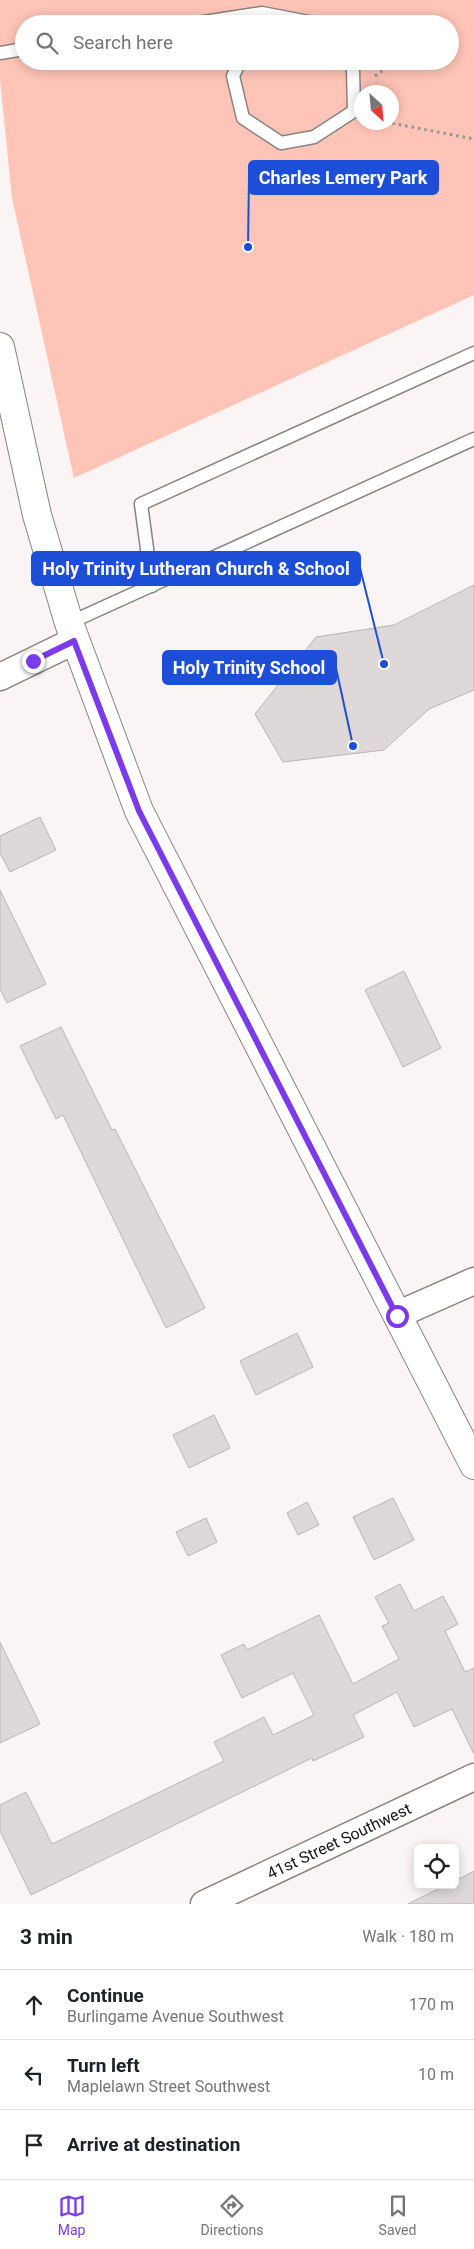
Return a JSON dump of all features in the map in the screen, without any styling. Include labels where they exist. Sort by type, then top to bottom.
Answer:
[{"type":"street","points":[[0,347],[37,515],[72,632],[139,811],[474,1465]]},
{"type":"street","points":[[0,677],[72,632]]},
{"type":"street","points":[[397,1316],[474,1281]]},
{"type":"street","name":"41st Street Southwest","points":[[204,1904],[474,1777]]},
{"type":"lane","points":[[0,53],[15,50]]},
{"type":"lane","points":[[236,70],[233,76],[243,118],[281,144],[314,137],[354,111],[353,70]]},
{"type":"lane","points":[[152,586],[141,504],[474,353]]},
{"type":"lane","points":[[72,632],[152,586],[474,439]]},
{"type":"path","points":[[399,125],[474,139]]},
{"type":"shaded area","points":[[0,0],[474,0],[474,295],[74,478],[12,198],[0,80]]},
{"type":"building","points":[[474,585],[474,690],[429,709],[384,750],[283,762],[255,714],[316,637],[394,625]]},
{"type":"building","points":[[40,817],[56,850],[10,872],[0,853],[0,836]]},
{"type":"building","points":[[0,890],[46,984],[7,1003],[0,989]]},
{"type":"building","points":[[404,971],[441,1048],[403,1067],[365,990]]},
{"type":"building","points":[[61,1027],[112,1130],[115,1129],[205,1308],[166,1328],[63,1115],[56,1119],[20,1046]]},
{"type":"building","points":[[297,1333],[313,1367],[256,1395],[240,1361]]},
{"type":"building","points":[[214,1415],[230,1448],[189,1468],[173,1435]]},
{"type":"building","points":[[393,1498],[414,1540],[374,1560],[353,1517]]},
{"type":"building","points":[[307,1502],[319,1525],[298,1535],[287,1513]]},
{"type":"building","points":[[206,1518],[217,1542],[188,1556],[176,1532]]},
{"type":"building","points":[[400,1584],[414,1611],[443,1596],[458,1624],[445,1631],[465,1672],[474,1668],[474,1754],[452,1709],[414,1727],[397,1692],[353,1715],[364,1737],[313,1761],[312,1758],[31,1895],[0,1831],[0,1805],[26,1792],[52,1844],[224,1761],[214,1742],[264,1717],[273,1735],[314,1715],[293,1673],[242,1698],[221,1655],[244,1644],[247,1650],[319,1615],[353,1684],[399,1659],[382,1626],[389,1623],[375,1597]]},
{"type":"building","points":[[0,1642],[40,1724],[0,1743]]},
{"type":"building","points":[[474,1871],[474,1904],[408,1904],[438,1889],[459,1889],[459,1879]]},
{"type":"place","name":"Charles Lemery Park","points":[[248,247]]},
{"type":"place","name":"Holy Trinity Lutheran Church & School","points":[[384,664]]},
{"type":"place","name":"Holy Trinity School","points":[[353,746]]},
{"type":"route","points":[[33,661],[74,641],[139,811],[397,1316]]}]
